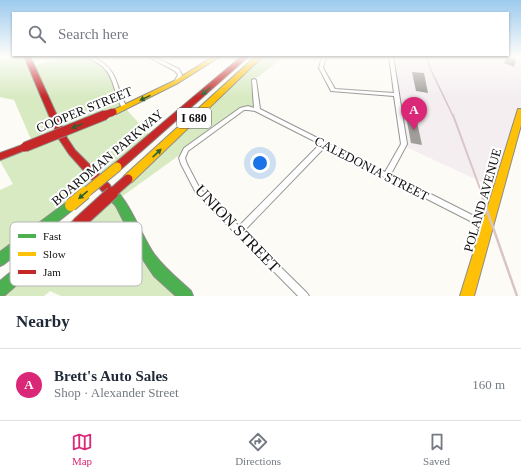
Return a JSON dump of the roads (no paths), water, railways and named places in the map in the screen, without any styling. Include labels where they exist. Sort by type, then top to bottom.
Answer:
[{"type":"main road","points":[[33,70],[63,139],[72,152],[120,203],[130,222]]},
{"type":"main road","name":"COOPER STREET","points":[[0,157],[113,112],[176,82],[196,70]]},
{"type":"main road","name":"BOARDMAN PARKWAY","points":[[49,222],[117,167],[230,70]]},
{"type":"main road","name":"BOARDMAN PARKWAY","points":[[80,222],[245,70]]},
{"type":"main road","name":"POLAND AVENUE","points":[[467,296],[521,111]]},
{"type":"main road","points":[[142,245],[148,257],[159,271],[186,296]]},
{"type":"main road","name":"BOARDMAN PARKWAY","points":[[0,260],[10,252]]},
{"type":"main road","name":"BOARDMAN PARKWAY","points":[[0,290],[10,282]]},
{"type":"main road","points":[[0,296],[11,286]]},
{"type":"street","points":[[107,70],[118,97],[124,107]]},
{"type":"street","points":[[176,82],[180,75],[178,70]]},
{"type":"street","points":[[323,70],[333,90],[397,95]]},
{"type":"street","points":[[387,176],[404,144],[393,70]]},
{"type":"street","points":[[254,80],[257,110]]},
{"type":"street","name":"UNION STREET","points":[[257,110],[248,108],[242,109],[190,146],[183,154],[184,164],[198,191],[304,296]]},
{"type":"street","name":"CALEDONIA STREET","points":[[257,110],[487,226]]},
{"type":"street","points":[[238,232],[324,144]]},
{"type":"railway","points":[[431,70],[453,116]]},
{"type":"railway","points":[[453,115],[482,194]]},
{"type":"railway","points":[[481,193],[517,296]]},
{"type":"place","name":"Brett's Auto Sales","points":[[414,130]]}]
